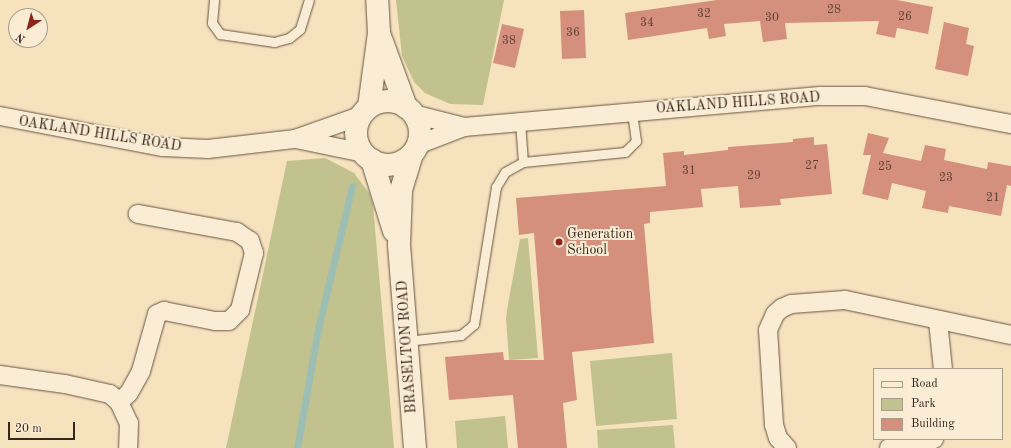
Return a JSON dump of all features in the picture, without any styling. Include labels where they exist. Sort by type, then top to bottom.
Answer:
[{"type":"street","points":[[377,0],[379,33],[366,111],[356,134],[368,157],[391,165],[414,150],[420,132],[410,111],[379,33]]},
{"type":"street","name":"OAKLAND HILLS ROAD","points":[[414,150],[464,127],[632,111],[820,96],[865,96],[1011,124]]},
{"type":"street","points":[[366,111],[384,102],[410,111]]},
{"type":"street","name":"OAKLAND HILLS ROAD","points":[[0,116],[163,147],[208,149],[296,139],[366,111]]},
{"type":"street","name":"OAKLAND HILLS ROAD","points":[[410,111],[464,127]]},
{"type":"street","name":"OAKLAND HILLS ROAD","points":[[296,139],[368,157]]},
{"type":"street","name":"BRASELTON ROAD","points":[[414,150],[401,191],[399,245],[415,448]]},
{"type":"street","name":"BRASELTON ROAD","points":[[368,157],[399,245]]},
{"type":"street","points":[[120,402],[132,390],[140,371],[157,314],[164,311],[215,321],[229,321],[240,310],[254,253],[250,240],[237,232],[138,214]]},
{"type":"street","points":[[787,448],[778,438],[774,425],[768,330],[778,311],[791,304],[845,300],[938,321],[1011,335]]},
{"type":"street","points":[[938,321],[943,368]]},
{"type":"street","points":[[0,375],[103,391],[120,402],[128,424],[128,448]]},
{"type":"street","points":[[889,448],[920,446],[932,440]]},
{"type":"lane","points":[[214,0],[212,23],[220,34],[274,42],[289,38],[300,29],[309,0]]},
{"type":"lane","points":[[406,342],[461,335],[471,330],[477,318],[496,187],[510,167],[524,162],[618,154],[629,150],[636,141],[632,111]]},
{"type":"lane","points":[[520,122],[524,162]]},
{"type":"green space","points":[[396,0],[504,0],[483,105],[450,104],[425,93],[414,82],[402,56]]},
{"type":"green space","points":[[325,158],[354,173],[369,193],[373,205],[394,448],[226,448],[287,161]]},
{"type":"green space","points":[[528,238],[538,358],[509,360],[506,318],[508,304],[520,239]]},
{"type":"green space","points":[[672,353],[677,419],[596,426],[590,361]]},
{"type":"green space","points":[[505,416],[508,448],[457,448],[455,421]]},
{"type":"green space","points":[[673,425],[675,448],[598,448],[597,430]]},
{"type":"building","points":[[717,0],[897,0],[933,7],[928,34],[897,28],[895,38],[876,34],[879,21],[785,23],[787,39],[763,42],[760,21],[724,24],[726,36],[709,39],[707,28],[628,40],[625,13]]},
{"type":"building","points":[[584,10],[586,58],[562,59],[560,11]]},
{"type":"building","points":[[944,22],[969,28],[966,44],[974,46],[968,76],[935,69]]},
{"type":"building","points":[[502,24],[524,29],[515,68],[493,63]]},
{"type":"building","points":[[868,133],[889,138],[883,153],[921,161],[925,145],[946,149],[944,160],[987,169],[988,162],[1011,166],[1011,186],[1007,185],[1001,216],[949,206],[948,213],[922,208],[926,191],[892,183],[888,200],[862,194],[871,155],[863,155]]},
{"type":"building","points":[[814,137],[814,145],[827,144],[832,194],[780,199],[781,205],[740,208],[738,186],[701,189],[703,207],[650,212],[650,223],[644,224],[654,343],[572,352],[577,400],[563,403],[567,448],[518,448],[513,395],[449,400],[445,357],[503,352],[504,360],[544,360],[534,233],[519,235],[516,198],[666,186],[663,153],[684,151],[684,155],[728,150],[728,147],[793,142],[793,139]]},
{"type":"waterway","points":[[297,448],[318,329],[352,186]]},
{"type":"place","name":"Generation School","points":[[559,242]]}]
